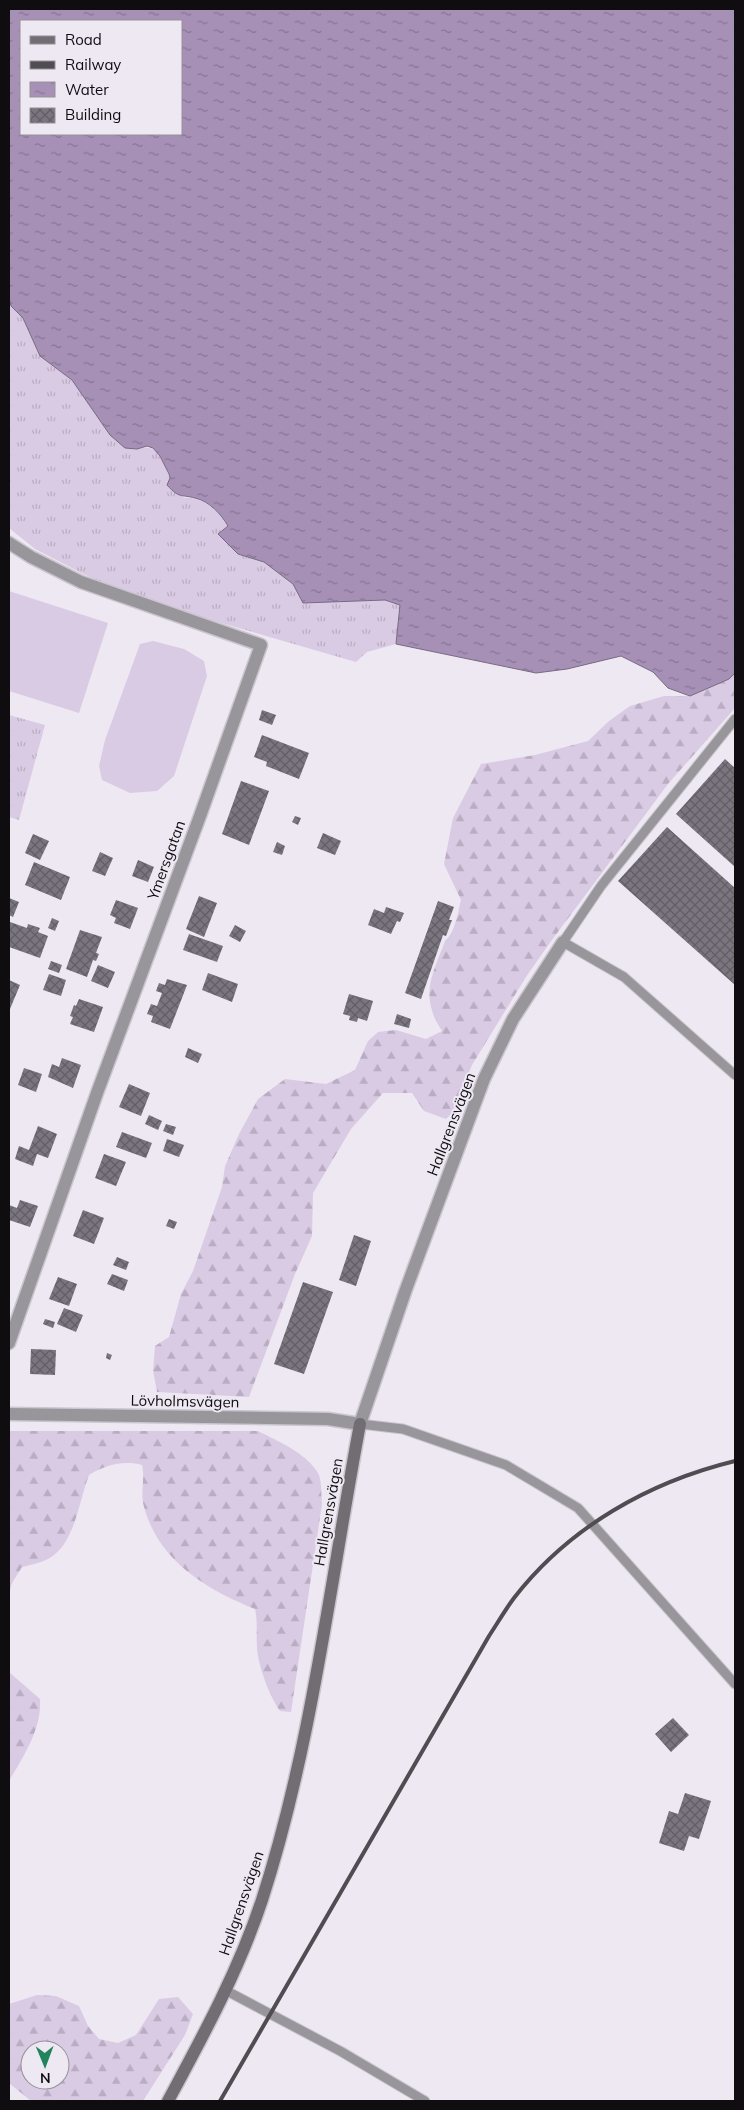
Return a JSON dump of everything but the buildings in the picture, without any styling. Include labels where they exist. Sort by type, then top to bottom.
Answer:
[{"type":"street","name":"Ymersgatan","points":[[9,543],[31,557],[81,582],[261,644],[200,816],[97,1093],[9,1343]]},
{"type":"street","name":"Hallgrensvägen","points":[[168,2101],[244,1949],[262,1900],[293,1795],[313,1694],[360,1424],[405,1292],[484,1079],[513,1019],[563,942]]},
{"type":"street","name":"Lövholmsvägen","points":[[9,1414],[328,1419],[360,1424]]},
{"type":"lane","points":[[735,719],[601,886],[563,942],[624,977],[735,1075]]},
{"type":"lane","points":[[360,1424],[403,1430],[506,1465],[578,1508],[735,1684]]},
{"type":"lane","points":[[225,1990],[342,2052],[424,2101]]},
{"type":"green space","points":[[9,298],[11,306],[23,318],[40,356],[72,380],[110,435],[137,449],[150,448],[155,451],[162,460],[171,481],[184,498],[197,499],[204,502],[224,520],[228,526],[218,534],[238,554],[264,562],[293,584],[303,603],[385,600],[401,605],[396,644],[367,652],[356,662],[183,612],[99,582],[35,549],[9,528]]},
{"type":"green space","points":[[9,591],[108,623],[79,713],[9,691]]},
{"type":"green space","points":[[153,641],[184,649],[204,661],[207,676],[174,776],[157,791],[130,793],[102,780],[99,766],[105,740],[140,644]]},
{"type":"green space","points":[[735,673],[735,708],[668,784],[549,944],[526,977],[472,1065],[452,1113],[446,1119],[424,1111],[412,1093],[383,1093],[351,1129],[313,1193],[312,1236],[295,1274],[249,1397],[157,1392],[153,1370],[155,1346],[169,1337],[181,1294],[193,1271],[222,1187],[225,1166],[239,1134],[258,1099],[285,1079],[326,1084],[355,1070],[368,1041],[378,1032],[396,1030],[426,1039],[442,1031],[431,1007],[430,986],[432,975],[445,941],[454,928],[461,900],[444,864],[453,818],[481,764],[535,755],[588,741],[609,721],[630,706],[664,696],[690,696],[729,679]]},
{"type":"green space","points":[[9,715],[45,725],[19,820],[9,817]]},
{"type":"green space","points":[[9,1431],[258,1431],[291,1448],[306,1459],[318,1473],[321,1484],[322,1504],[291,1712],[280,1711],[265,1681],[258,1655],[255,1609],[218,1592],[185,1570],[159,1540],[149,1523],[143,1503],[142,1465],[115,1464],[89,1475],[75,1521],[64,1543],[48,1559],[22,1567],[12,1583],[9,1595]]},
{"type":"green space","points":[[9,1672],[40,1699],[40,1710],[35,1732],[9,1781]]},
{"type":"green space","points":[[37,1995],[56,1996],[79,2006],[88,2026],[99,2039],[118,2043],[136,2035],[159,1999],[178,1997],[193,2014],[185,2035],[143,2101],[31,2101],[9,2083],[9,2004]]},
{"type":"water","points":[[9,9],[735,9],[735,673],[729,679],[690,696],[668,688],[653,672],[621,656],[567,669],[536,673],[396,644],[400,605],[385,600],[303,603],[293,584],[264,562],[238,554],[218,534],[228,526],[214,509],[205,502],[178,494],[167,485],[170,478],[169,474],[160,456],[153,448],[147,446],[137,449],[125,448],[110,435],[72,380],[40,356],[23,318],[11,306],[9,298]]},
{"type":"railway","points":[[220,2101],[489,1636],[514,1598],[560,1550],[585,1529],[613,1511],[672,1481],[735,1461]]}]
